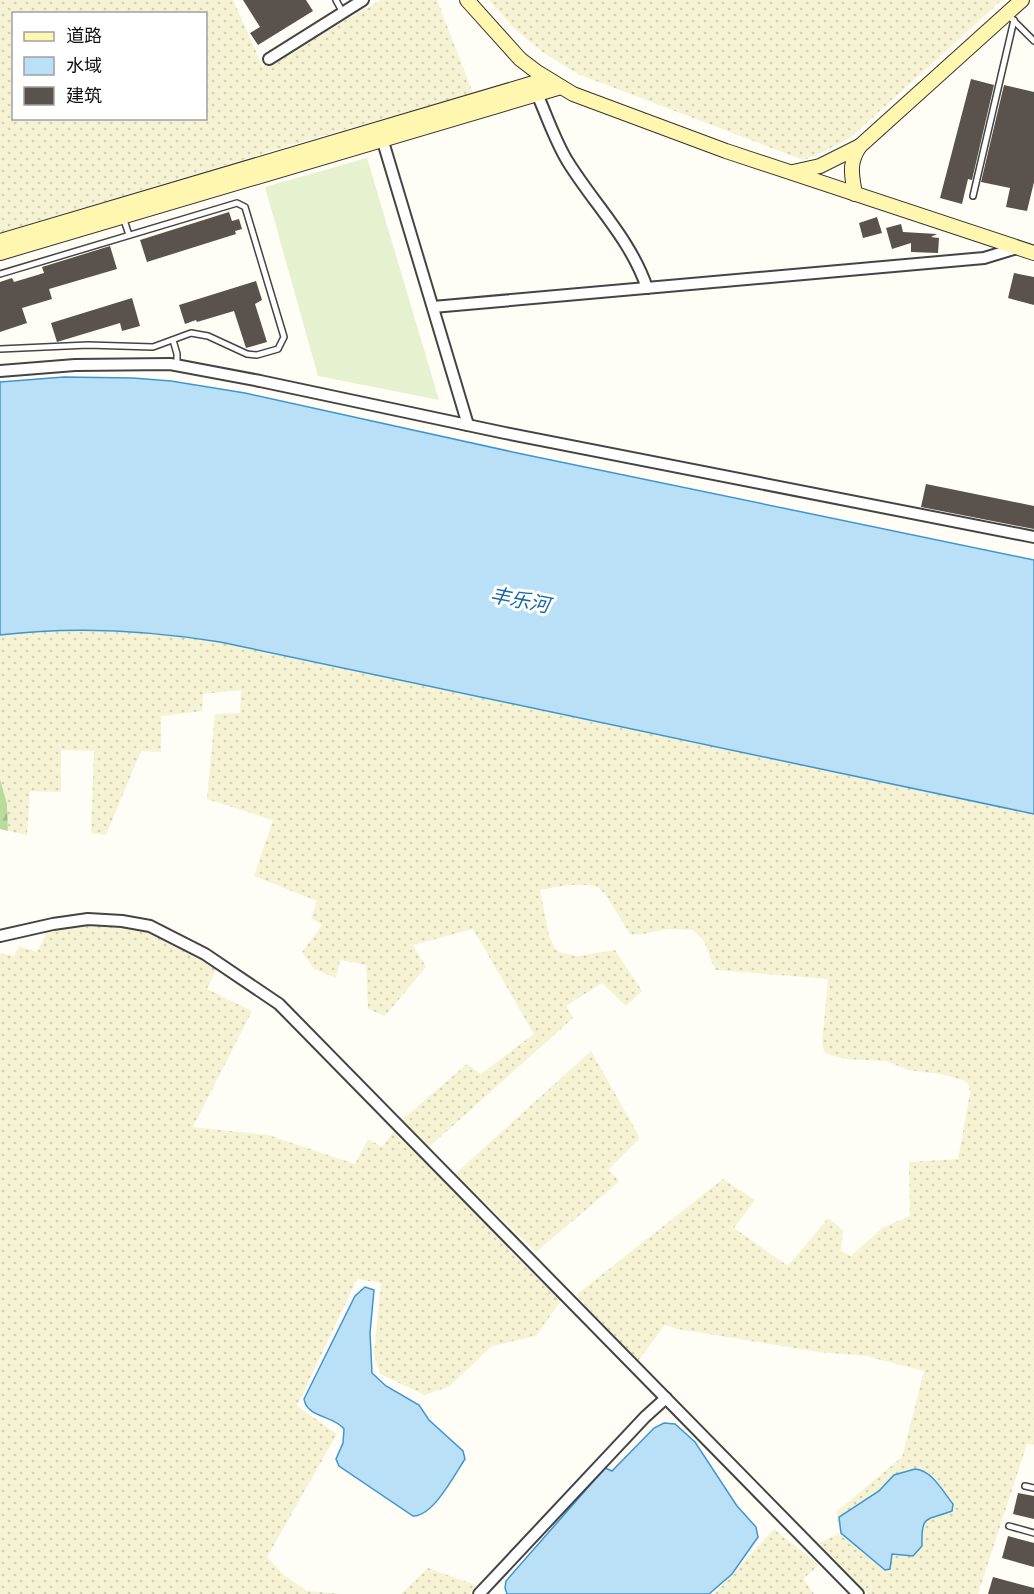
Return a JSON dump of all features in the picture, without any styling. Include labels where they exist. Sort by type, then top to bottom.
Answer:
[{"type":"street","points":[[269,59],[363,0]]},
{"type":"street","points":[[467,0],[509,48],[547,79],[592,102],[791,173],[1034,253]]},
{"type":"street","points":[[791,173],[828,163],[860,146],[1010,17],[1022,0]]},
{"type":"street","points":[[0,253],[381,134],[547,79]]},
{"type":"street","points":[[0,241],[381,134],[561,87]]},
{"type":"street","points":[[537,94],[567,160],[616,229],[641,272],[647,288]]},
{"type":"street","points":[[381,134],[468,425]]},
{"type":"street","points":[[855,194],[851,168],[852,160],[860,146]]},
{"type":"street","points":[[433,307],[984,258],[1017,248]]},
{"type":"street","points":[[0,372],[86,365],[177,366],[1034,537]]},
{"type":"street","points":[[0,936],[53,924],[88,920],[150,926],[178,939],[255,986],[279,1004],[858,1594]]},
{"type":"street","points":[[479,1594],[645,1417],[666,1398]]},
{"type":"lane","points":[[336,0],[343,13]]},
{"type":"lane","points":[[1010,17],[1034,41]]},
{"type":"lane","points":[[974,196],[1010,17]]},
{"type":"lane","points":[[0,274],[237,203],[245,207],[284,338],[278,349],[251,355],[242,353],[208,336],[190,333],[153,347],[88,345],[0,349]]},
{"type":"lane","points":[[123,216],[129,235]]},
{"type":"lane","points":[[173,340],[177,354],[177,366]]},
{"type":"lane","points":[[1025,1486],[1034,1488]]},
{"type":"lane","points":[[1009,1526],[1034,1533]]},
{"type":"shaded area","points":[[0,0],[233,0],[263,67],[381,0],[437,0],[473,93],[0,233]]},
{"type":"shaded area","points":[[489,0],[1002,0],[850,138],[803,160],[578,74],[529,41]]},
{"type":"shaded area","points":[[54,630],[152,633],[220,642],[1034,814],[1034,1445],[1027,1444],[978,1594],[868,1594],[819,1543],[840,1533],[836,1512],[902,1457],[924,1371],[866,1356],[819,1352],[677,1329],[665,1325],[638,1361],[576,1295],[723,1179],[755,1200],[734,1228],[788,1266],[828,1218],[843,1230],[841,1251],[851,1256],[882,1228],[910,1216],[909,1162],[958,1159],[970,1093],[969,1085],[963,1080],[908,1070],[886,1061],[846,1059],[830,1055],[824,1051],[822,1044],[828,979],[716,970],[704,941],[693,930],[668,929],[638,935],[630,934],[599,888],[591,885],[568,885],[540,890],[549,935],[555,949],[577,956],[615,950],[642,991],[626,1006],[602,983],[566,1006],[573,1018],[429,1147],[402,1122],[404,1118],[467,1064],[481,1074],[534,1034],[473,929],[413,945],[426,967],[385,1016],[368,1009],[366,965],[340,960],[336,978],[314,969],[302,952],[322,925],[311,918],[317,901],[254,876],[273,820],[207,799],[215,714],[240,713],[241,690],[203,694],[202,711],[161,716],[161,752],[141,751],[106,835],[91,833],[94,751],[61,750],[61,792],[30,791],[27,835],[8,831],[7,804],[0,779],[0,635]]},
{"type":"shaded area","points":[[86,925],[147,929],[217,968],[207,989],[252,1011],[193,1127],[268,1135],[355,1164],[368,1139],[382,1147],[395,1130],[562,1299],[536,1336],[492,1346],[450,1386],[425,1395],[380,1374],[374,1354],[381,1283],[357,1279],[297,1406],[337,1434],[267,1557],[284,1575],[307,1591],[344,1594],[0,1594],[0,955],[1,953],[14,956],[19,946],[37,952],[49,928]]},
{"type":"shaded area","points":[[591,1051],[640,1138],[608,1170],[620,1181],[536,1252],[455,1174]]},
{"type":"shaded area","points":[[774,1529],[819,1565],[803,1579],[814,1594],[714,1594]]},
{"type":"shaded area","points":[[428,1568],[478,1586],[470,1594],[401,1594]]},
{"type":"green space","points":[[367,158],[439,400],[318,376],[265,187]]},
{"type":"green space","points":[[0,779],[7,804],[8,831],[0,829]]},
{"type":"water","name":"丰乐河","points":[[64,377],[171,381],[245,393],[522,454],[1034,560],[1034,814],[220,642],[138,632],[83,630],[0,635],[0,382]]},
{"type":"water","points":[[365,1287],[374,1290],[370,1333],[372,1373],[386,1386],[419,1405],[429,1420],[463,1451],[465,1459],[436,1502],[428,1510],[413,1516],[339,1466],[336,1459],[343,1443],[344,1429],[334,1421],[310,1410],[304,1399],[355,1296]]},
{"type":"water","points":[[664,1423],[675,1424],[695,1442],[737,1506],[756,1527],[758,1537],[732,1574],[709,1594],[507,1594],[506,1581],[605,1468],[612,1471],[654,1428]]},
{"type":"water","points":[[915,1469],[927,1473],[937,1482],[953,1504],[952,1511],[927,1520],[923,1528],[922,1546],[913,1556],[892,1554],[890,1569],[885,1570],[841,1533],[839,1517],[879,1491],[894,1475]]},
{"type":"building","points":[[243,0],[306,0],[313,11],[258,45],[250,33],[260,27]]},
{"type":"building","points":[[971,79],[994,85],[972,180],[968,179],[962,204],[940,198]]},
{"type":"building","points":[[1004,85],[1034,92],[1034,182],[1027,211],[1006,207],[1010,188],[981,182]]},
{"type":"building","points":[[229,212],[232,221],[239,219],[242,229],[235,231],[236,234],[147,262],[140,240]]},
{"type":"building","points":[[877,217],[882,233],[863,238],[859,223]]},
{"type":"building","points":[[901,224],[903,232],[937,234],[931,237],[939,238],[938,253],[911,252],[911,243],[892,249],[886,228]]},
{"type":"building","points":[[110,246],[117,269],[49,289],[52,299],[22,308],[27,323],[0,332],[0,282],[12,278],[14,282],[44,273],[42,267]]},
{"type":"building","points":[[1014,273],[1034,277],[1034,305],[1008,298]]},
{"type":"building","points":[[256,281],[262,300],[255,304],[267,342],[246,348],[234,311],[185,324],[179,305]]},
{"type":"building","points":[[132,298],[140,326],[122,331],[120,323],[57,342],[51,323]]},
{"type":"building","points":[[926,484],[1034,506],[1034,529],[921,507]]},
{"type":"building","points":[[1018,1493],[1034,1496],[1034,1519],[1013,1514]]},
{"type":"building","points":[[1008,1536],[1034,1543],[1034,1567],[1002,1558]]},
{"type":"building","points":[[993,1577],[1034,1588],[1034,1594],[988,1594]]}]
